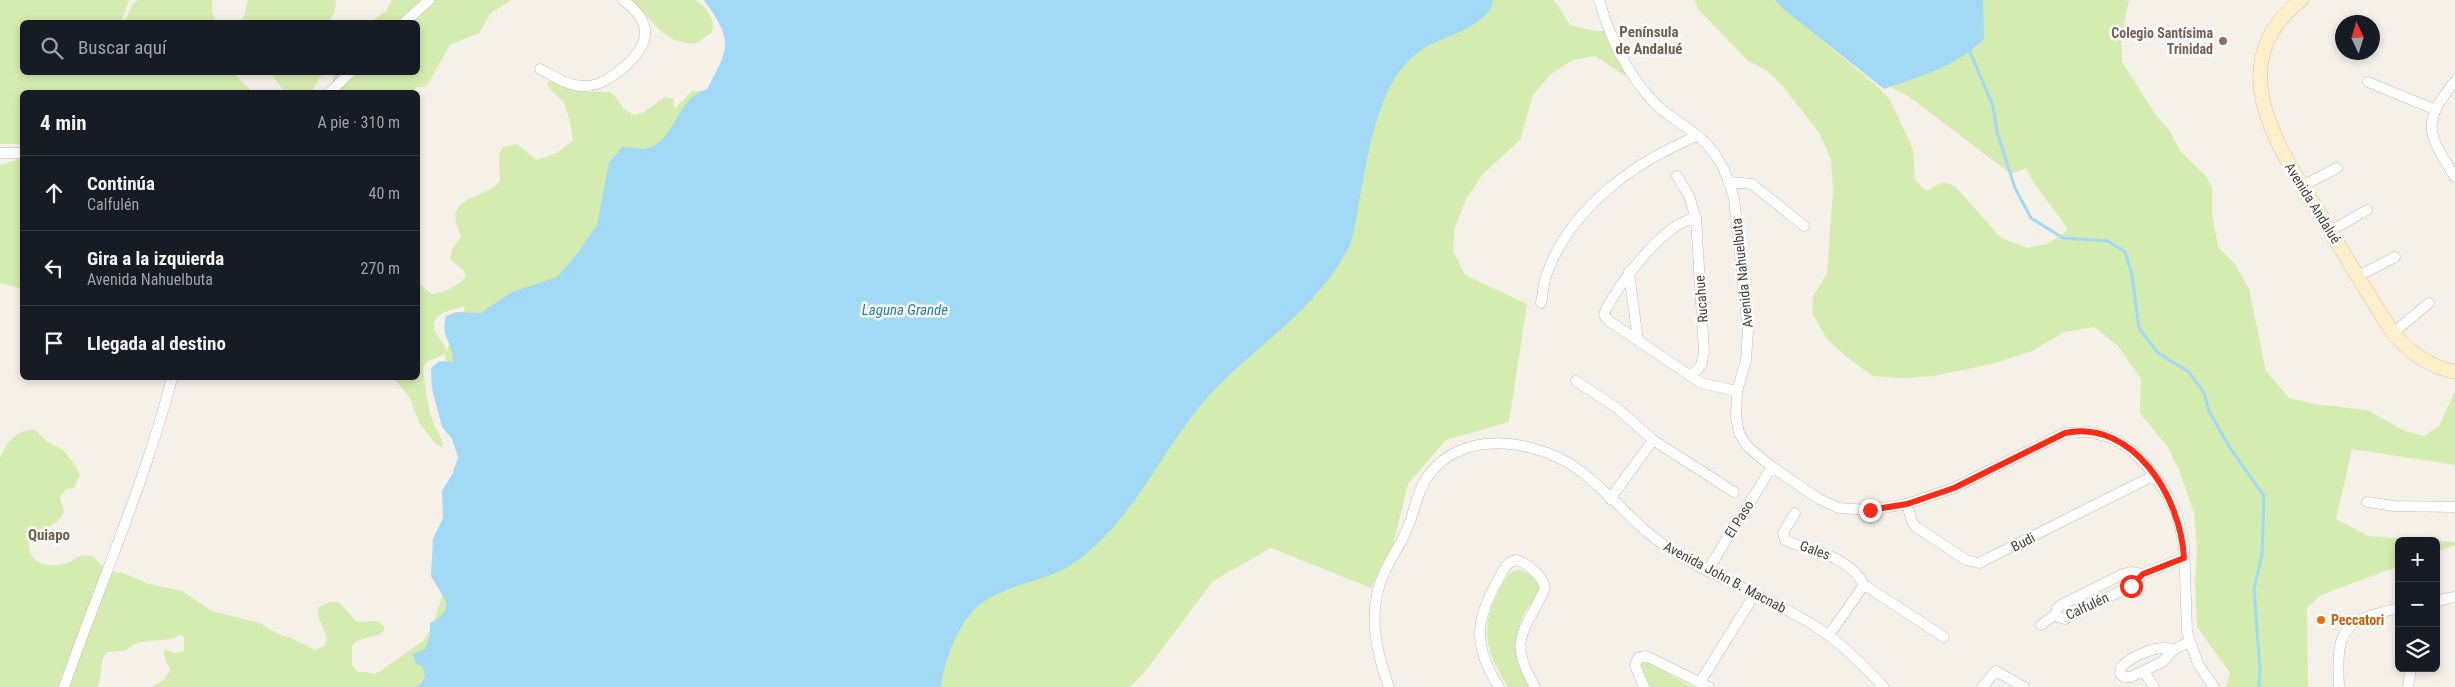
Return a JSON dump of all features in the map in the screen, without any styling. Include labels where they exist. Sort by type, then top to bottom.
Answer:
[{"type":"street","points":[[407,20],[429,0]]},
{"type":"street","points":[[540,69],[568,84],[587,86],[606,80],[631,63],[644,44],[646,35],[640,15],[623,0]]},
{"type":"street","name":"Avenida Nahuelbuta","points":[[1599,0],[1619,50],[1642,88],[1660,108],[1698,136],[1715,154],[1729,182],[1734,198],[1748,330],[1746,360],[1737,390],[1736,417],[1739,434],[1747,446],[1815,496],[1839,508],[1870,510],[1907,504],[1968,483],[2054,437],[2078,431],[2098,433],[2122,444],[2139,457],[2155,475],[2177,515],[2183,536],[2186,622],[2189,642],[2198,664],[2214,687]]},
{"type":"street","name":"Avenida Andalué","points":[[2301,0],[2285,14],[2269,40],[2263,59],[2260,81],[2263,106],[2271,131],[2302,186],[2393,333],[2410,350],[2427,362],[2455,372]]},
{"type":"street","points":[[332,90],[348,75]]},
{"type":"street","points":[[2455,81],[2436,110],[2431,124],[2432,138],[2455,178]]},
{"type":"street","points":[[2368,82],[2436,110]]},
{"type":"street","points":[[1541,303],[1546,277],[1551,265],[1580,217],[1642,165],[1664,151],[1698,136]]},
{"type":"street","points":[[0,153],[20,153]]},
{"type":"street","points":[[2302,186],[2337,168]]},
{"type":"street","name":"Rucahue","points":[[1677,176],[1689,196],[1696,218],[1704,352],[1702,365],[1692,376]]},
{"type":"street","points":[[1729,182],[1752,184],[1804,226]]},
{"type":"street","points":[[2330,231],[2367,210]]},
{"type":"street","points":[[1696,218],[1678,224],[1629,272],[1606,309],[1604,316],[1706,385],[1737,390]]},
{"type":"street","points":[[2358,276],[2395,257]]},
{"type":"street","points":[[1629,272],[1638,340]]},
{"type":"street","points":[[2393,333],[2429,303]]},
{"type":"street","points":[[64,687],[95,598],[146,466],[171,380]]},
{"type":"street","points":[[1576,381],[1617,408],[1653,440],[1734,492]]},
{"type":"street","points":[[1610,499],[1653,440]]},
{"type":"street","name":"Avenida John B. Macnab","points":[[1389,687],[1375,632],[1375,602],[1381,580],[1408,528],[1423,484],[1437,466],[1460,451],[1480,444],[1513,445],[1547,454],[1567,462],[1585,474],[1659,542],[1707,571],[1805,620],[1829,636],[1884,687]]},
{"type":"street","name":"El Paso","points":[[1707,571],[1772,466]]},
{"type":"street","name":"Budi","points":[[1907,504],[1914,525],[1966,560],[1979,563],[2155,475]]},
{"type":"street","points":[[2367,502],[2394,506],[2455,507]]},
{"type":"street","name":"Gales","points":[[1795,513],[1783,534],[1785,540],[1821,551],[1841,561],[1855,572],[1864,585],[1944,636]]},
{"type":"street","name":"Calfulén","points":[[2041,625],[2056,614],[2060,604],[2122,574],[2131,572],[2143,574],[2184,558]]},
{"type":"street","points":[[1499,687],[1483,657],[1479,630],[1482,613],[1492,589],[1506,566],[1517,560],[1538,575],[1545,588],[1529,616],[1521,639],[1522,659],[1534,687]]},
{"type":"street","points":[[1829,636],[1864,585]]},
{"type":"street","points":[[1644,687],[1635,668],[1638,658],[1643,656],[1705,685],[1755,594]]},
{"type":"street","points":[[2440,600],[2455,597]]},
{"type":"street","points":[[2338,687],[2338,650],[2346,630],[2366,616],[2395,609]]},
{"type":"street","points":[[2173,650],[2159,648],[2128,662],[2119,670],[2122,676],[2128,678],[2167,658],[2173,650],[2189,642]]},
{"type":"street","points":[[2144,670],[2154,687]]},
{"type":"street","points":[[1982,687],[1996,671],[2024,687]]},
{"type":"street","points":[[2408,687],[2410,672]]},
{"type":"green space","points":[[0,0],[129,0],[122,20],[20,20],[20,75],[235,75],[251,90],[20,90],[20,144],[0,144]]},
{"type":"green space","points":[[138,0],[212,0],[212,11],[215,20],[126,20],[132,4]]},
{"type":"green space","points":[[248,0],[336,1],[335,12],[329,20],[243,20]]},
{"type":"green space","points":[[392,0],[511,0],[491,13],[479,33],[450,45],[426,87],[417,87],[414,90],[335,90],[332,86],[334,75],[420,75],[420,20],[373,20],[386,11]]},
{"type":"green space","points":[[629,0],[696,0],[703,6],[713,22],[712,32],[697,43],[685,43],[675,40],[659,29]]},
{"type":"green space","name":"Laguna Grande","points":[[721,0],[1554,0],[1570,25],[1595,31],[1607,31],[1627,77],[1595,56],[1573,60],[1551,74],[1533,95],[1520,140],[1482,175],[1465,201],[1455,227],[1453,251],[1465,275],[1527,304],[1509,422],[1446,440],[1408,484],[1393,545],[1371,588],[1271,548],[1213,581],[1144,673],[1130,687],[152,687],[164,680],[170,670],[163,653],[165,649],[174,653],[184,651],[184,637],[180,635],[172,639],[139,642],[123,651],[107,652],[102,661],[97,687],[0,687],[0,458],[6,446],[14,437],[29,430],[36,430],[46,441],[63,450],[80,475],[74,488],[66,489],[60,497],[64,511],[61,517],[53,525],[37,533],[29,543],[32,556],[41,563],[53,565],[67,563],[81,556],[93,556],[104,568],[113,572],[123,573],[149,584],[182,591],[212,611],[260,623],[276,633],[315,650],[324,646],[327,638],[318,616],[319,607],[329,602],[339,602],[357,622],[377,621],[384,626],[384,631],[380,634],[359,640],[352,646],[352,665],[358,672],[374,674],[379,672],[424,640],[433,625],[446,583],[468,480],[445,371],[445,354],[425,363],[423,368],[430,413],[443,448],[436,444],[419,423],[410,398],[396,380],[420,380],[420,284],[431,294],[451,288],[466,276],[464,271],[450,259],[452,249],[461,237],[456,224],[455,213],[464,202],[489,190],[500,181],[499,155],[503,147],[517,144],[536,160],[557,153],[572,141],[571,128],[563,102],[548,86],[547,83],[551,80],[583,92],[609,92],[614,95],[624,109],[634,115],[644,112],[665,97],[674,99],[674,109],[692,91],[714,91],[746,73]],"holes":[[[465,307],[446,352],[437,335],[434,322],[441,314],[447,311]]]},
{"type":"green space","points":[[1694,0],[1774,0],[1879,88],[1890,100],[1913,149],[1915,180],[1926,191],[1943,182],[1955,186],[2000,237],[2027,248],[2047,244],[2068,230],[2035,184],[2026,168],[2011,174],[1908,96],[1868,76],[1778,0],[2129,0],[2121,40],[2122,62],[2156,115],[2170,131],[2180,151],[2205,175],[2212,187],[2212,214],[2218,247],[2235,264],[2249,289],[2266,371],[2289,398],[2314,404],[2367,410],[2405,431],[2424,436],[2439,426],[2455,391],[2455,465],[2352,449],[2336,519],[2368,536],[2395,538],[2395,567],[2321,595],[2307,608],[2308,687],[2226,687],[2230,673],[2197,627],[2195,583],[2197,549],[2194,513],[2179,470],[2167,446],[2140,413],[2141,379],[2118,346],[2094,327],[2064,332],[2032,351],[1992,364],[1933,376],[1902,378],[1872,376],[1827,339],[1812,313],[1813,296],[1827,274],[1833,190],[1831,160],[1820,134],[1781,84],[1767,71],[1747,60],[1699,10]]},
{"type":"green space","points":[[272,75],[321,75],[313,90],[283,90]]},
{"type":"green space","points":[[20,159],[20,288],[0,283],[0,165]]},
{"type":"green space","points":[[2440,541],[2455,542],[2455,545],[2440,551]]},
{"type":"green space","points":[[1516,570],[1520,570],[1532,577],[1537,582],[1539,588],[1522,619],[1517,638],[1518,658],[1529,687],[1508,687],[1489,649],[1487,626],[1494,601],[1508,575]]},
{"type":"green space","points":[[1646,661],[1692,687],[1650,687],[1640,667],[1641,662]]},
{"type":"water","name":"Laguna Grande","points":[[704,0],[1493,0],[1491,8],[1485,16],[1467,28],[1418,52],[1395,78],[1387,92],[1376,122],[1351,242],[1335,271],[1299,312],[1238,367],[1200,406],[1131,505],[1100,541],[1081,558],[1064,569],[999,593],[973,611],[956,637],[945,667],[941,687],[414,687],[420,685],[425,677],[423,667],[416,664],[413,654],[425,649],[430,636],[430,623],[438,619],[446,610],[446,601],[431,576],[433,539],[443,518],[442,491],[453,473],[458,457],[452,439],[442,427],[432,389],[431,368],[440,361],[453,362],[445,330],[446,316],[457,312],[481,313],[512,292],[557,277],[576,255],[597,225],[609,163],[622,147],[646,149],[658,143],[665,137],[689,100],[707,89],[715,75],[724,53],[724,35]]},
{"type":"water","points":[[1775,0],[1983,0],[1984,39],[1961,57],[1937,70],[1884,89],[1783,9]]},
{"type":"waterway","points":[[1970,52],[1993,106],[1997,132],[2015,188],[2031,218],[2063,238],[2108,241],[2125,252],[2132,275],[2139,328],[2158,353],[2189,372],[2204,393],[2209,411],[2230,448],[2264,496],[2262,555],[2254,589],[2260,669],[2259,687]]},
{"type":"place","name":"Colegio Santísima Trinidad","points":[[2223,41]]},
{"type":"place","name":"Peccatori","points":[[2321,620]]},
{"type":"district","name":"Península de Andalué","points":[[1649,40]]},
{"type":"district","name":"Quiapo","points":[[49,535]]},
{"type":"route","points":[[1870,510],[1907,504],[1968,483],[2065,433],[2084,431],[2098,433],[2122,444],[2148,466],[2172,504],[2183,536],[2184,558],[2143,574],[2131,586]]}]
